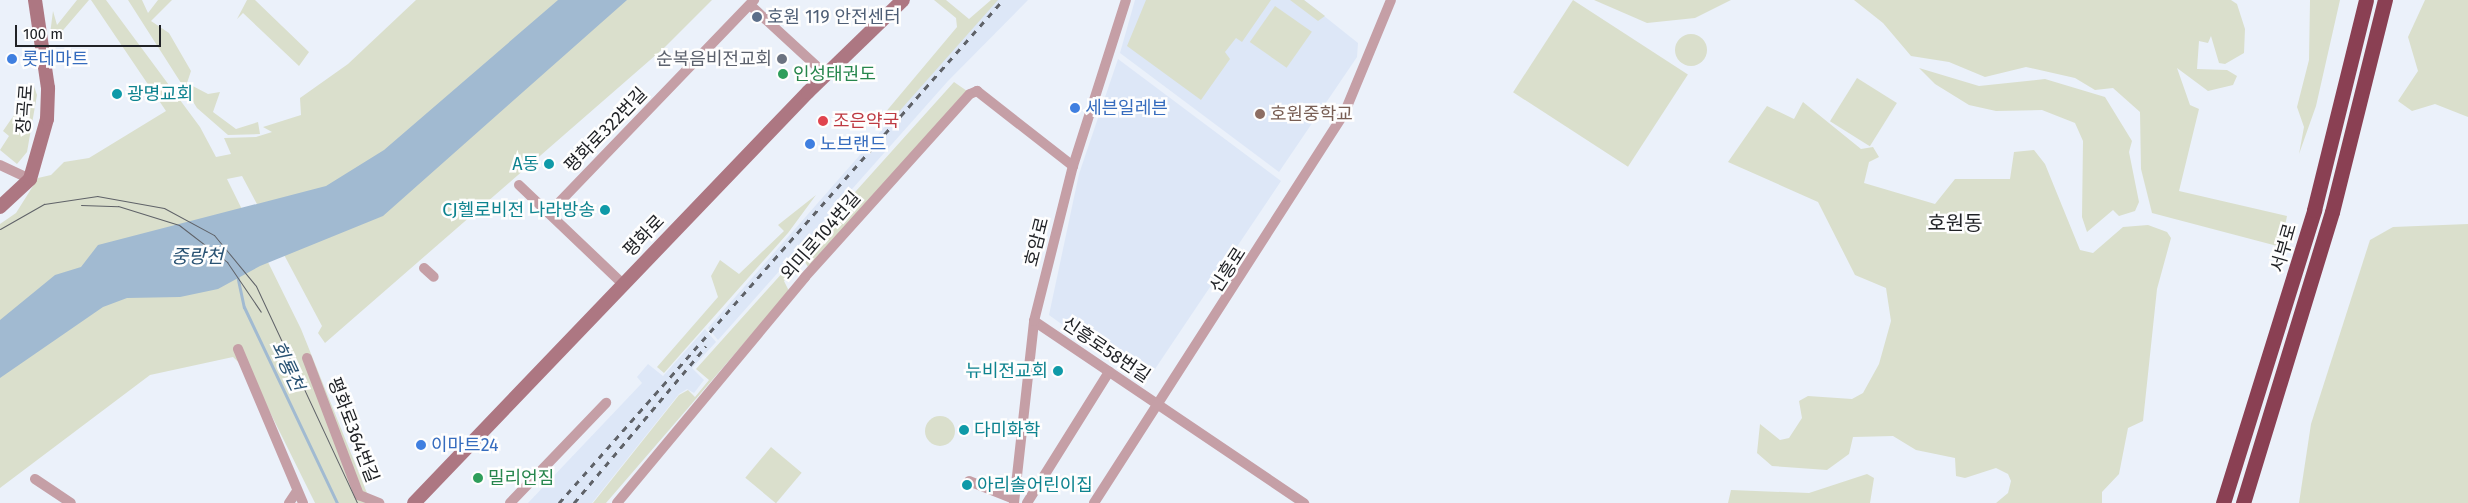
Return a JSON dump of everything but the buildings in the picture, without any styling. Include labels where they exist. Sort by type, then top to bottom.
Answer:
[{"type":"highway","name":"서부로","points":[[2224,503],[2314,210],[2366,0]]},
{"type":"highway","name":"서부로","points":[[2243,503],[2329,222],[2385,0]]},
{"type":"main road","name":"장곡로","points":[[30,179],[47,119],[48,88],[35,0]]},
{"type":"main road","name":"평화로","points":[[416,502],[825,74],[902,0]]},
{"type":"main road","points":[[0,207],[30,179]]},
{"type":"street","name":"호암로","points":[[969,480],[1014,501],[1034,321],[1073,166],[1126,0]]},
{"type":"street","name":"신흥로","points":[[1094,503],[1159,406],[1330,137],[1373,46],[1391,0]]},
{"type":"street","name":"평화로322번길","points":[[549,213],[752,2],[825,74]]},
{"type":"street","name":"외미로104번길","points":[[617,503],[805,277],[970,94],[977,91],[1073,166]]},
{"type":"street","points":[[0,165],[30,179]]},
{"type":"street","points":[[519,185],[624,284]]},
{"type":"street","points":[[424,268],[434,278]]},
{"type":"street","name":"신흥로58번길","points":[[1034,321],[1304,503]]},
{"type":"street","points":[[238,349],[304,503]]},
{"type":"street","name":"평화로364번길","points":[[307,358],[360,495],[380,503]]},
{"type":"street","points":[[1027,503],[1109,372]]},
{"type":"street","points":[[510,503],[606,403]]},
{"type":"street","points":[[35,479],[71,503]]},
{"type":"street","points":[[289,503],[297,490]]},
{"type":"shaded area","points":[[996,0],[1028,0],[948,81],[718,340],[708,328]]},
{"type":"shaded area","name":"호원중학교","points":[[1135,0],[1304,0],[1358,43],[1357,57],[1279,172],[1120,53]]},
{"type":"shaded area","points":[[1118,59],[1281,181],[1147,381],[1132,375],[1049,315],[1079,174]]},
{"type":"shaded area","points":[[705,329],[716,342],[692,368],[704,380],[694,393],[687,389],[679,394],[592,503],[528,503],[642,383],[637,377],[648,364],[663,376]]},
{"type":"green space","points":[[77,0],[89,0],[58,36],[50,34],[53,11],[57,25]]},
{"type":"green space","points":[[91,0],[106,0],[200,127],[216,157],[231,154],[224,138],[256,137],[272,132],[263,127],[301,115],[300,98],[348,64],[416,0],[712,0],[665,47],[325,343],[318,333],[322,326],[242,176],[227,179],[301,329],[371,503],[315,503],[251,374],[233,357],[150,375],[0,488],[0,224],[16,213],[38,178],[51,175],[64,162],[89,158],[166,111]]},
{"type":"green space","points":[[128,0],[142,0],[148,13],[158,0],[172,0],[151,21],[169,33],[191,71],[187,83],[208,94],[220,92],[213,112],[236,129],[258,122],[260,134],[228,135],[197,108]]},
{"type":"green space","points":[[247,0],[255,0],[309,52],[299,66],[243,13],[237,19]]},
{"type":"green space","points":[[934,0],[946,0],[969,19],[991,0],[998,0],[888,124],[879,120],[957,27],[956,18]]},
{"type":"green space","points":[[1146,0],[1271,0],[1242,42],[1236,38],[1225,52],[1230,59],[1201,100],[1127,46]]},
{"type":"green space","points":[[1290,0],[1304,0],[1325,16],[1318,21]]},
{"type":"green space","points":[[1573,0],[1688,75],[1628,167],[1513,92]]},
{"type":"green space","points":[[1594,0],[1731,0],[1695,18],[1647,23]]},
{"type":"green space","points":[[1854,0],[2231,0],[2237,4],[2245,29],[2244,53],[2225,64],[2219,63],[2211,36],[2208,43],[2199,41],[2197,69],[2227,70],[2237,76],[2233,85],[2208,91],[2177,68],[2190,105],[2199,109],[2179,191],[2287,216],[2281,247],[2152,213],[2141,169],[2140,112],[2113,88],[2095,90],[2075,78],[2026,67],[1985,77],[1949,62],[1911,56],[1883,23]]},
{"type":"green space","points":[[2310,0],[2340,0],[2316,106],[2299,154],[2304,127],[2297,107],[2309,60]]},
{"type":"green space","points":[[2425,0],[2468,0],[2468,117],[2435,104],[2412,111],[2398,101],[2418,71],[2408,37]]},
{"type":"green space","points":[[1275,6],[1312,32],[1287,68],[1250,42]]},
{"type":"green space","points":[[1691,34],[1697,35],[1702,39],[1706,44],[1706,56],[1702,61],[1697,65],[1691,66],[1685,65],[1680,61],[1676,56],[1675,50],[1676,44],[1680,39],[1685,35]]},
{"type":"green space","points":[[1919,68],[1979,86],[2045,79],[2105,97],[2132,141],[2129,152],[2139,202],[2135,211],[2119,216],[2113,210],[2087,232],[2082,217],[2083,141],[2075,123],[2042,110],[1996,111],[1969,105],[1935,84]]},
{"type":"green space","points":[[1857,78],[1897,103],[1870,146],[1830,121]]},
{"type":"green space","points":[[954,82],[967,91],[808,267],[804,260],[784,281],[789,291],[606,503],[593,503],[679,395],[688,390],[695,397],[709,380],[696,369]]},
{"type":"green space","points":[[34,86],[37,95],[27,152],[17,164],[0,150],[9,136],[3,131]]},
{"type":"green space","points":[[1803,102],[1861,149],[1873,147],[1879,157],[1869,162],[1864,183],[1935,204],[1955,179],[2010,179],[2014,152],[2034,150],[2045,164],[2080,250],[2093,253],[2123,227],[2148,225],[2167,232],[2171,238],[2157,289],[2143,421],[2128,428],[2119,474],[2102,492],[2102,503],[1996,503],[2008,493],[2011,481],[2008,474],[1996,468],[1965,478],[1956,476],[1955,458],[1916,450],[1893,436],[1853,437],[1849,454],[1827,470],[1772,466],[1757,453],[1760,424],[1780,440],[1789,438],[1802,418],[1799,401],[1808,396],[1852,399],[1863,393],[1879,364],[1891,321],[1886,288],[1855,275],[1818,202],[1728,162],[1767,106],[1794,119]]},
{"type":"green space","points":[[816,195],[788,233],[664,373],[657,367],[718,297],[711,276],[720,260],[739,274],[784,231],[778,225]]},
{"type":"green space","points":[[2468,224],[2468,503],[2299,503],[2311,424],[2370,240],[2393,227]]},
{"type":"green space","points":[[940,416],[946,417],[954,425],[954,437],[946,445],[940,446],[934,445],[926,437],[925,431],[926,425],[934,417]]},
{"type":"green space","points":[[771,447],[802,473],[776,503],[745,478]]},
{"type":"green space","points":[[1867,474],[1874,478],[1870,503],[1728,503],[1731,490],[1809,493]]},
{"type":"water","name":"중랑천","points":[[558,0],[627,0],[383,216],[260,266],[218,289],[180,297],[127,298],[103,307],[0,378],[0,320],[55,275],[81,267],[98,245],[326,186],[384,150]]},
{"type":"waterway","name":"회룡천","points":[[237,275],[244,307],[337,503]]},
{"type":"tram line","points":[[0,229],[44,204],[97,196],[164,208],[214,235],[256,286],[357,503]]},
{"type":"tram line","points":[[81,205],[118,206],[179,225],[227,262],[261,312]]},
{"type":"railway","points":[[559,503],[1003,0]]},
{"type":"railway","points":[[574,503],[706,346]]},
{"type":"place","name":"호원 119 안전센터","points":[[757,17]]},
{"type":"place","name":"롯데마트","points":[[12,59]]},
{"type":"place","name":"순복음비전교회","points":[[782,59]]},
{"type":"place","name":"인성태권도","points":[[783,74]]},
{"type":"place","name":"광명교회","points":[[117,94]]},
{"type":"place","name":"세븐일레븐","points":[[1075,108]]},
{"type":"place","name":"호원중학교","points":[[1260,114]]},
{"type":"place","name":"조은약국","points":[[823,121]]},
{"type":"place","name":"노브랜드","points":[[810,144]]},
{"type":"place","name":"A동","points":[[549,164]]},
{"type":"place","name":"CJ헬로비전 나라방송","points":[[605,210]]},
{"type":"place","name":"뉴비전교회","points":[[1058,371]]},
{"type":"place","name":"다미화학","points":[[964,430]]},
{"type":"place","name":"이마트24","points":[[421,445]]},
{"type":"place","name":"밀리언짐","points":[[478,478]]},
{"type":"place","name":"아리솔어린이집","points":[[967,485]]},
{"type":"district","name":"호원동","points":[[1955,223]]}]
